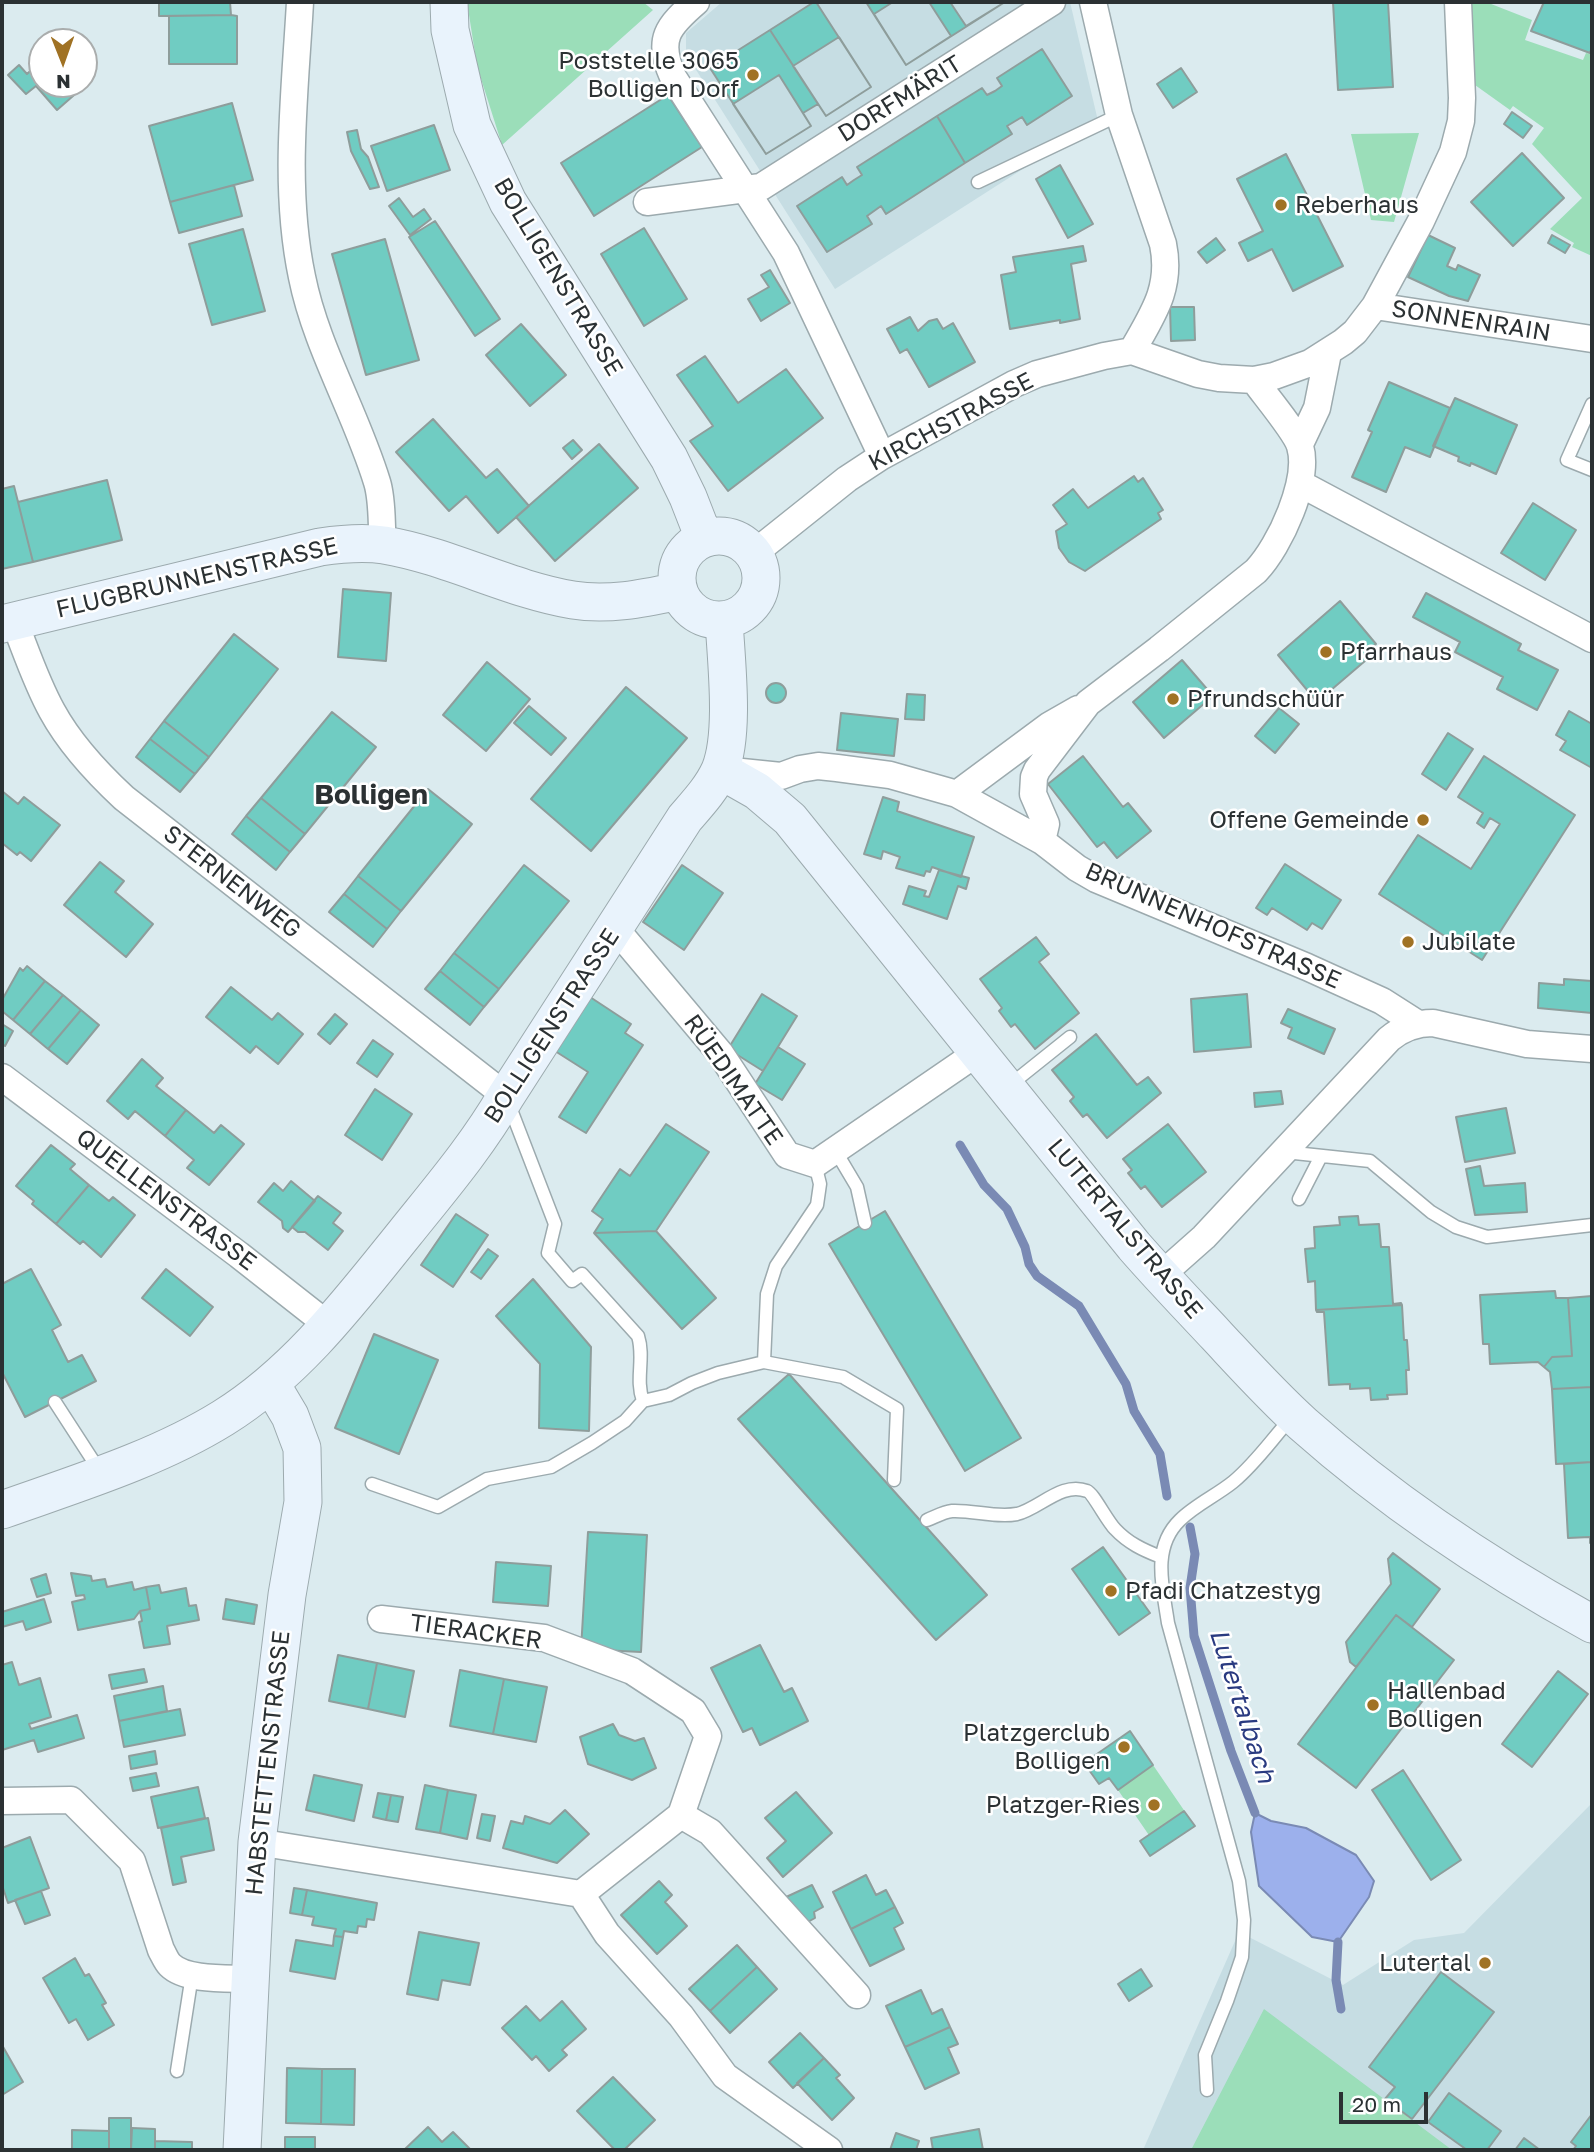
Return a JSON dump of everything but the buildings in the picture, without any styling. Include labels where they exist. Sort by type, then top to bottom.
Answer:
[{"type":"street","points":[[300,2],[291,161],[296,242],[302,279],[314,323],[378,485],[383,545]]},
{"type":"street","name":"BOLLIGENSTRASSE","points":[[449,2],[450,30],[472,125],[508,202],[669,458],[704,538]]},
{"type":"street","points":[[696,2],[676,19],[669,29],[665,44],[667,65],[786,253],[882,456]]},
{"type":"street","name":"DORFMÄRIT","points":[[647,202],[761,187],[1052,2]]},
{"type":"street","points":[[1093,2],[1119,115],[1163,244],[1167,271],[1163,293],[1132,351],[1219,379],[1254,380],[1293,370],[1328,353]]},
{"type":"street","points":[[1375,306],[1421,221],[1458,136],[1462,98],[1458,2]]},
{"type":"street","name":"SONNENRAIN","points":[[1328,353],[1355,332],[1375,306],[1592,339]]},
{"type":"street","name":"KIRCHSTRASSE","points":[[753,554],[847,479],[882,456],[1014,384],[1037,374],[1132,351]]},
{"type":"street","points":[[1300,444],[1317,408],[1328,353]]},
{"type":"street","points":[[957,794],[1050,724],[1088,703],[1159,649],[1256,570],[1270,555],[1301,484],[1303,465],[1300,444],[1254,380]]},
{"type":"street","points":[[1301,484],[1592,639]]},
{"type":"street","points":[[726,537],[736,540],[746,545],[753,554],[759,565],[760,590],[746,610],[736,617],[724,620],[701,616],[684,602],[679,592],[677,570],[687,551],[704,538],[726,537]]},
{"type":"street","name":"FLUGBRUNNENSTRASSE","points":[[8,623],[345,543],[383,545],[447,562],[531,591],[572,600],[607,602],[679,592]]},
{"type":"street","name":"BOLLIGENSTRASSE","points":[[2,1510],[139,1459],[204,1429],[271,1384],[328,1325],[449,1180],[489,1125],[685,818],[711,787],[720,770],[725,744],[727,703],[724,620]]},
{"type":"street","name":"STERNENWEG","points":[[8,623],[53,713],[103,779],[506,1096]]},
{"type":"street","points":[[1042,841],[1046,824],[1033,794],[1037,769],[1088,703]]},
{"type":"street","name":"BRUNNENHOFSTRASSE","points":[[720,770],[781,776],[818,766],[890,775],[957,794],[1042,841],[1096,879],[1320,972],[1382,1001],[1418,1024],[1444,1025],[1527,1044],[1592,1049]]},
{"type":"street","name":"LUTERTALSTRASSE","points":[[720,770],[757,791],[790,819],[1160,1276],[1293,1415],[1360,1472],[1427,1522],[1498,1569],[1592,1624]]},
{"type":"street","name":"RÜEDIMATTE","points":[[615,928],[720,1053],[787,1155],[825,1157]]},
{"type":"street","points":[[1160,1276],[1204,1237],[1389,1039],[1418,1024]]},
{"type":"street","points":[[825,1157],[977,1053]]},
{"type":"street","name":"QUELLENSTRASSE","points":[[2,1077],[328,1325]]},
{"type":"street","name":"HABSTETTENSTRASSE","points":[[242,2150],[257,1842],[287,1595],[303,1502],[302,1448],[290,1416],[271,1384]]},
{"type":"street","name":"TIERACKER","points":[[381,1619],[544,1639],[632,1671],[683,1704],[693,1711],[708,1736],[681,1815]]},
{"type":"street","points":[[2,1801],[71,1800],[132,1861],[161,1950],[168,1963],[178,1971],[192,1975],[249,1979]]},
{"type":"street","points":[[257,1842],[581,1894],[681,1815],[710,1832],[857,1995]]},
{"type":"street","points":[[581,1894],[607,1934],[681,2016],[725,2076],[829,2150]]},
{"type":"lane","points":[[978,182],[1119,115]]},
{"type":"lane","points":[[1592,404],[1567,460],[1592,470]]},
{"type":"lane","points":[[1007,1088],[1070,1037]]},
{"type":"lane","points":[[506,1096],[555,1224],[548,1254],[572,1281],[582,1274],[638,1336],[641,1347],[638,1388],[643,1401]]},
{"type":"lane","points":[[1283,1152],[1370,1161],[1431,1212],[1456,1227],[1488,1237],[1592,1225]]},
{"type":"lane","points":[[1299,1199],[1321,1156]]},
{"type":"lane","points":[[825,1157],[857,1187],[865,1223]]},
{"type":"lane","points":[[764,1362],[767,1294],[776,1266],[817,1205],[825,1157]]},
{"type":"lane","points":[[372,1484],[438,1507],[487,1479],[551,1467],[625,1421],[643,1401],[669,1395],[718,1373],[764,1362],[843,1377],[897,1409],[894,1480]]},
{"type":"lane","points":[[55,1402],[101,1473]]},
{"type":"lane","points":[[1207,2090],[1205,2055],[1242,1957],[1244,1920],[1239,1881],[1168,1623],[1161,1557],[1167,1538],[1180,1520],[1232,1483],[1256,1462],[1293,1415]]},
{"type":"lane","points":[[927,1520],[951,1511],[1016,1514],[1035,1507],[1056,1494],[1080,1489],[1093,1495],[1109,1521],[1134,1546],[1161,1557]]},
{"type":"lane","points":[[177,2071],[192,1975]]},
{"type":"shaded area","points":[[722,2],[1070,2],[1098,121],[835,289],[686,54],[686,33]]},
{"type":"shaded area","name":"Lutertal","points":[[1592,1803],[1592,2150],[1143,2150],[1239,1932],[1343,1985],[1414,1940],[1464,1933]]},
{"type":"green space","points":[[467,2],[643,2],[653,10],[502,145],[477,66]]},
{"type":"green space","points":[[1470,2],[1486,2],[1532,20],[1525,40],[1583,60],[1586,53],[1591,54],[1592,50],[1592,256],[1572,247],[1574,243],[1550,229],[1582,198],[1532,144],[1544,128],[1513,106],[1510,110],[1475,85]]},
{"type":"green space","points":[[1419,133],[1394,222],[1371,220],[1351,134]]},
{"type":"green space","name":"Platzger-Ries","points":[[1153,1765],[1190,1819],[1155,1844],[1118,1790]]},
{"type":"green space","points":[[1264,2009],[1452,2150],[1191,2150]]},
{"type":"water","points":[[1255,1813],[1271,1821],[1306,1828],[1356,1855],[1374,1881],[1369,1897],[1338,1942],[1312,1937],[1259,1886],[1251,1832]]},
{"type":"waterway","points":[[960,1145],[984,1185],[1007,1209],[1025,1247],[1029,1264],[1037,1276],[1079,1306],[1126,1384],[1134,1411],[1160,1454],[1167,1496]]},
{"type":"waterway","name":"Lutertalbach","points":[[1190,1527],[1195,1554],[1190,1588],[1194,1636],[1231,1751],[1255,1813]]},
{"type":"waterway","points":[[1338,1942],[1336,1980],[1341,2009]]},
{"type":"place","name":"Poststelle 3065 Bolligen Dorf","points":[[753,75]]},
{"type":"place","name":"Reberhaus","points":[[1281,205]]},
{"type":"place","name":"Pfarrhaus","points":[[1326,652]]},
{"type":"place","name":"Pfrundschüür","points":[[1173,699]]},
{"type":"place","name":"Offene Gemeinde","points":[[1423,820]]},
{"type":"place","name":"Jubilate","points":[[1408,942]]},
{"type":"place","name":"Pfadi Chatzestyg","points":[[1111,1591]]},
{"type":"place","name":"Hallenbad Bolligen","points":[[1373,1705]]},
{"type":"place","name":"Platzgerclub Bolligen","points":[[1124,1747]]},
{"type":"place","name":"Platzger-Ries","points":[[1154,1805]]},
{"type":"place","name":"Lutertal","points":[[1485,1963]]},
{"type":"district","name":"Bolligen","points":[[371,795]]}]
